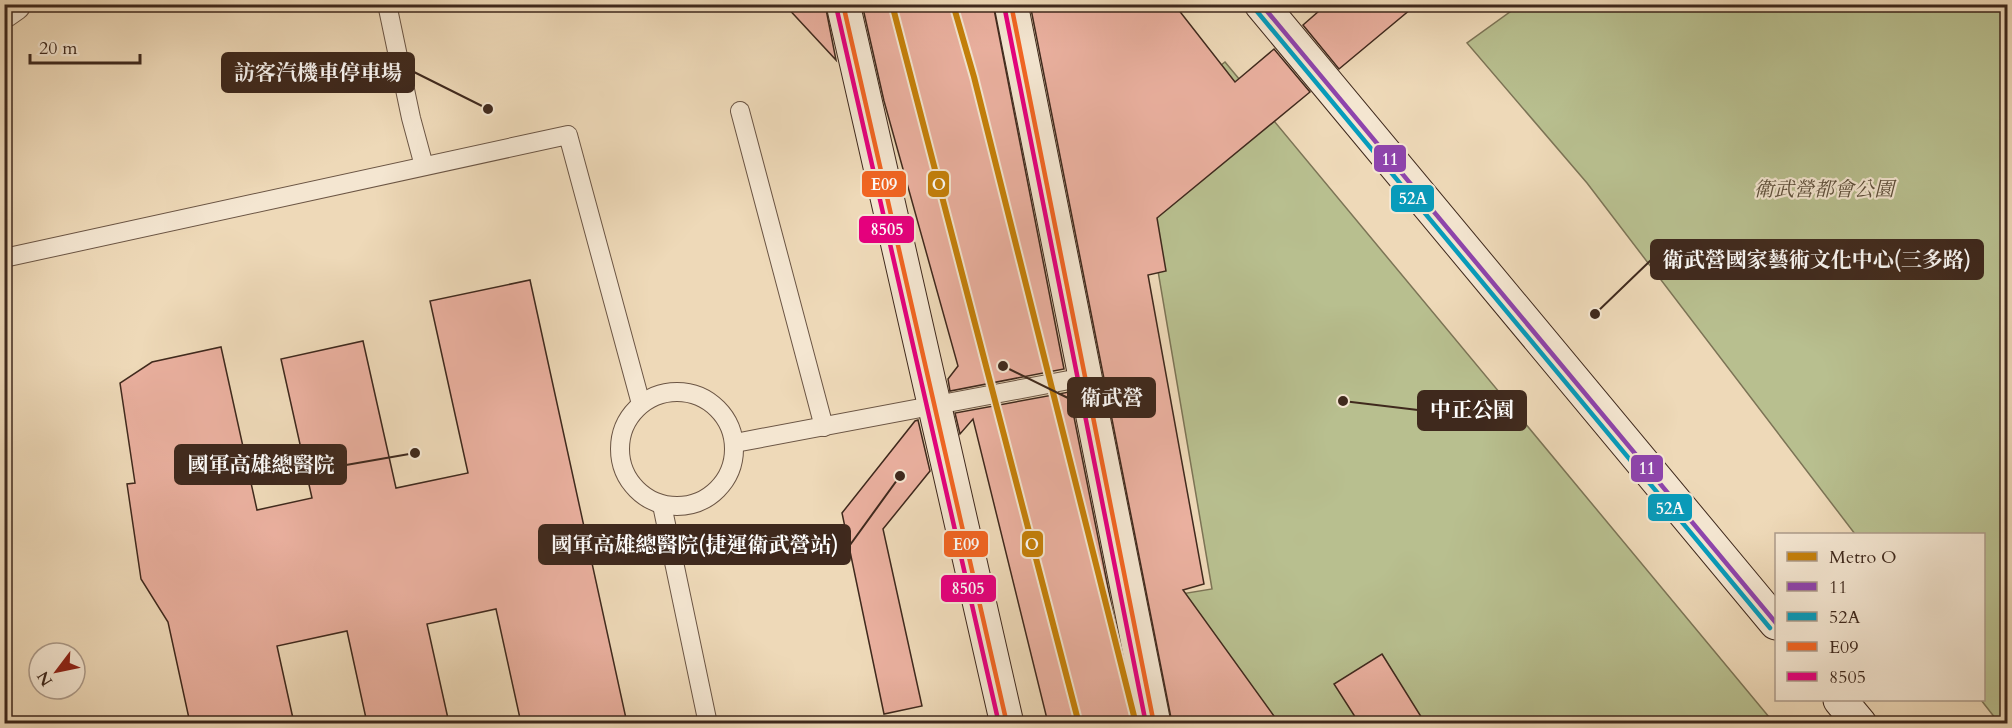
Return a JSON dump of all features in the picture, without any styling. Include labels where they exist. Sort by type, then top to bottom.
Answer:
[{"type":"street","points":[[843,4],[1007,723]]},
{"type":"street","points":[[1011,4],[1154,723]]},
{"type":"street","points":[[1262,4],[1775,622]]},
{"type":"street","points":[[1842,701],[1860,723]]},
{"type":"lane","points":[[387,4],[411,118],[424,166]]},
{"type":"lane","points":[[740,111],[824,427]]},
{"type":"lane","points":[[4,258],[568,135],[641,404]]},
{"type":"lane","points":[[735,443],[1085,377]]},
{"type":"lane","points":[[674,392],[691,393],[708,400],[721,411],[731,427],[735,443],[734,462],[726,479],[714,494],[698,503],[680,507],[662,505],[646,497],[632,485],[623,469],[620,451],[622,434],[629,417],[641,404],[656,395],[674,392]]},
{"type":"lane","points":[[662,505],[708,723]]},
{"type":"green space","name":"衛武營都會公園","points":[[1521,4],[2007,5],[2007,723],[1999,723],[1982,701],[1985,701],[1985,533],[1854,533],[1587,183],[1467,43]]},
{"type":"green space","points":[[1225,62],[1774,723],[1205,723],[1175,595],[1212,589],[1148,212],[1145,124]]},
{"type":"building","points":[[784,4],[825,4],[836,60]]},
{"type":"building","points":[[862,4],[993,4],[1064,369],[950,391],[948,379],[958,366],[884,101]]},
{"type":"building","points":[[1030,4],[1174,4],[1235,82],[1274,49],[1310,92],[1157,218],[1166,271],[1148,275],[1204,584],[1183,590],[1279,723],[1172,723]]},
{"type":"building","points":[[1327,4],[1417,4],[1339,69],[1303,25]]},
{"type":"building","points":[[530,280],[627,723],[521,723],[496,609],[427,624],[449,723],[367,723],[347,631],[277,646],[294,723],[190,723],[168,622],[141,579],[127,484],[135,483],[120,383],[152,362],[221,347],[257,510],[312,498],[281,359],[363,341],[396,488],[468,473],[430,301]]},
{"type":"building","points":[[1069,392],[1135,723],[1048,723],[973,419],[960,434],[955,413]]},
{"type":"building","points":[[918,420],[930,471],[883,529],[922,706],[884,714],[842,513]]},
{"type":"building","points":[[1382,654],[1425,723],[1359,723],[1334,684]]},
{"type":"metro line","name":"O","points":[[892,4],[1079,724]]},
{"type":"metro line","name":"O","points":[[953,4],[974,77],[1136,724]]},
{"type":"transit line","name":"E09","points":[[843,4],[1007,724]]},
{"type":"transit line","name":"E09","points":[[1011,4],[1154,724]]},
{"type":"transit line","name":"11","points":[[1261,4],[1775,622]]},
{"type":"transit line","name":"8505","points":[[1004,5],[1146,724]]},
{"type":"transit line","name":"8505","points":[[836,6],[999,724]]},
{"type":"transit line","name":"52A","points":[[1255,9],[1770,628]]},
{"type":"place","name":"訪客汽機車停車場","points":[[488,109]]},
{"type":"place","name":"衛武營國家藝術文化中心(三多路)","points":[[1595,314]]},
{"type":"place","name":"衛武營","points":[[1003,366]]},
{"type":"place","name":"中正公園","points":[[1343,401]]},
{"type":"place","name":"國軍高雄總醫院","points":[[415,453]]},
{"type":"place","name":"國軍高雄總醫院(捷運衛武營站)","points":[[900,476]]}]
